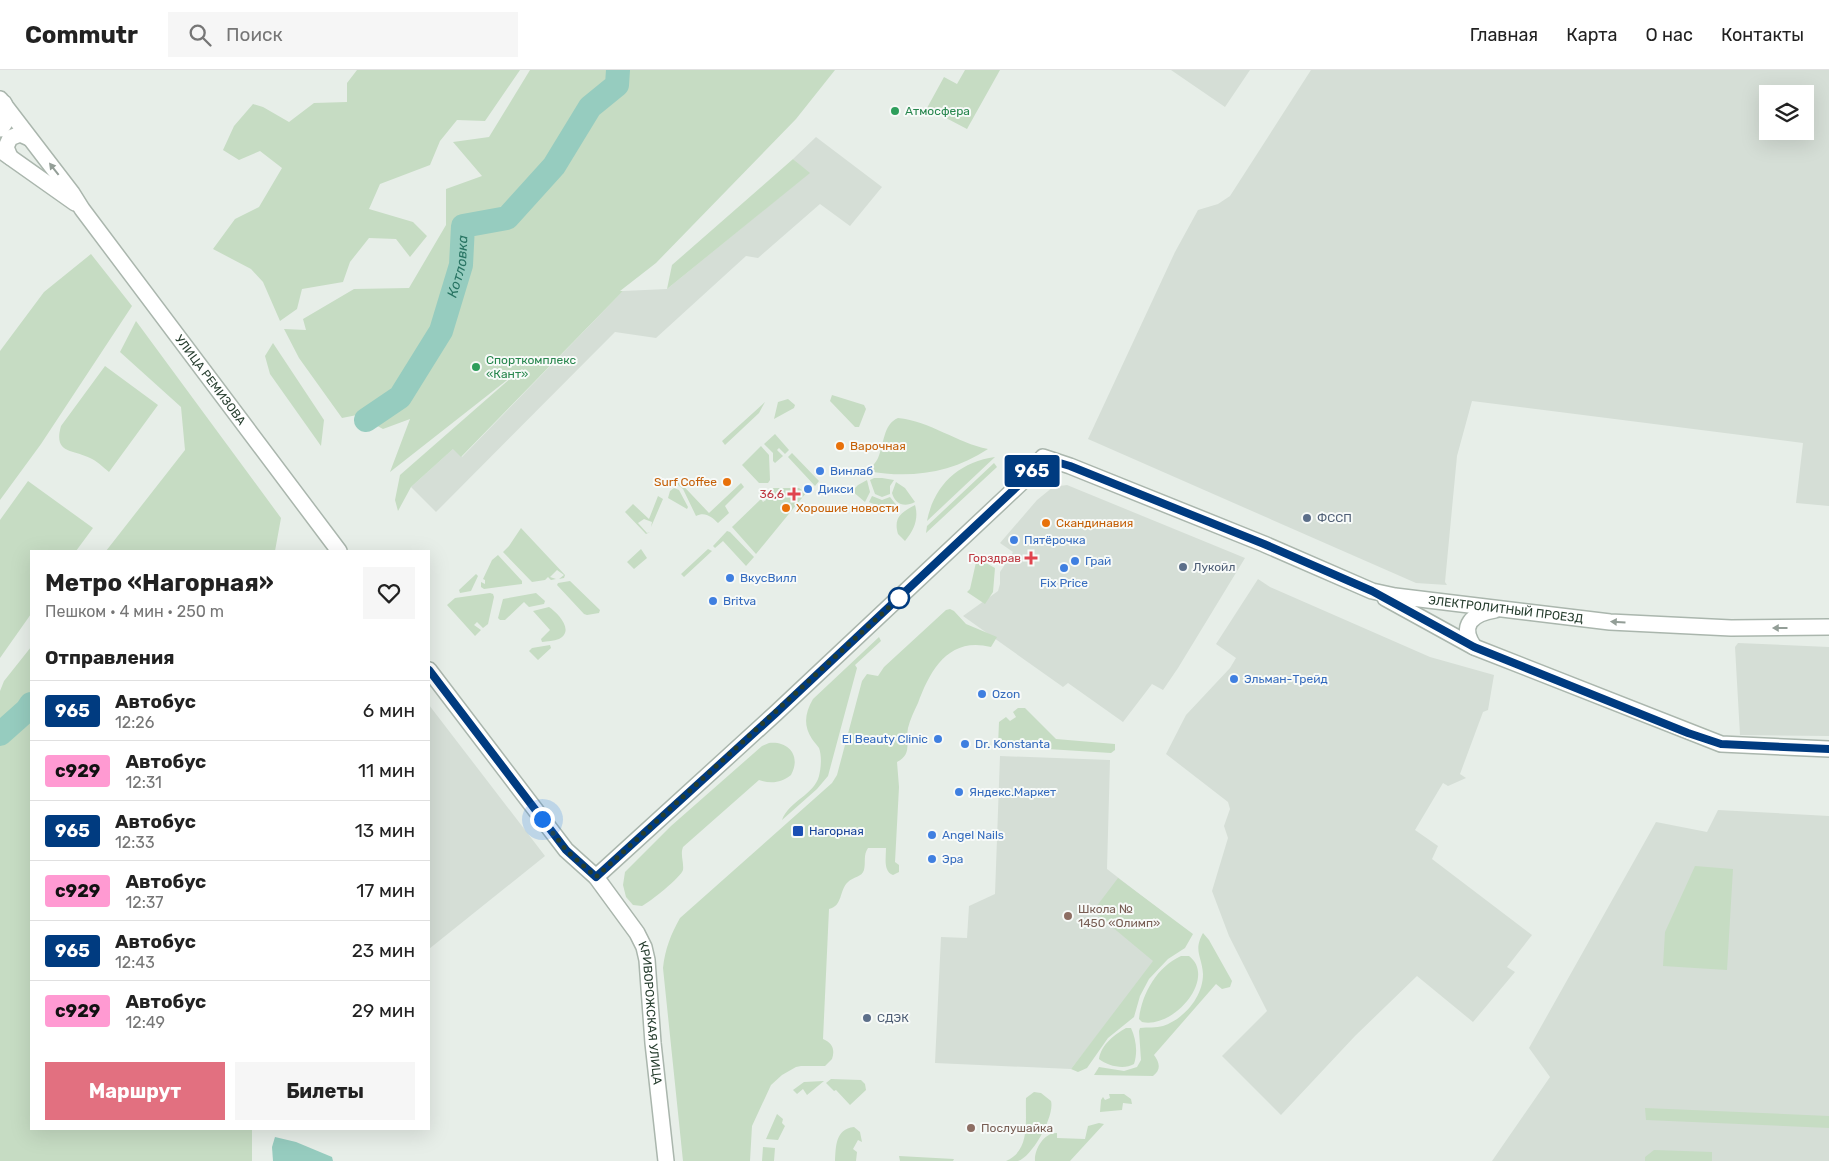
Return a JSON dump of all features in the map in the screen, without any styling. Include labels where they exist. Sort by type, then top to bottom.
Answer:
[{"type":"street","points":[[0,129],[6,122],[7,117],[7,111],[1,100]]},
{"type":"street","name":"УЛИЦА РЕМИЗОВА","points":[[1,100],[72,192],[82,208],[338,550]]},
{"type":"street","points":[[5,153],[10,138],[20,134],[29,138]]},
{"type":"street","name":"УЛИЦА РЕМИЗОВА","points":[[5,153],[82,208]]},
{"type":"street","name":"ЭЛЕКТРОЛИТНЫЙ ПРОЕЗД","points":[[596,877],[830,662],[1022,482],[1043,458],[1087,473],[1264,544],[1372,591],[1395,596],[1610,622],[1731,628],[1829,627]]},
{"type":"street","points":[[1372,591],[1474,647],[1721,744],[1829,749]]},
{"type":"street","points":[[1474,647],[1469,639],[1467,630],[1469,623],[1475,617],[1486,612],[1501,609]]},
{"type":"street","points":[[430,671],[566,850],[596,877]]},
{"type":"street","name":"КРИВОРОЖСКАЯ УЛИЦА","points":[[596,877],[637,933],[644,947],[647,960],[653,1043],[666,1161]]},
{"type":"shaded area","points":[[357,70],[520,70],[485,121],[457,120],[440,141],[430,165],[380,184],[369,209],[413,222],[427,236],[410,257],[396,239],[369,238],[350,262],[343,282],[302,289],[297,309],[280,321],[263,282],[251,269],[213,249],[235,219],[259,207],[282,168],[260,151],[239,160],[223,150],[234,126],[253,104],[263,107],[289,122],[314,103],[347,102],[347,83]]},
{"type":"shaded area","name":"Спорткомплекс «Кант»","points":[[530,70],[835,70],[796,119],[656,263],[620,291],[623,291],[461,457],[453,449],[411,487],[398,511],[395,500],[400,475],[520,370],[390,472],[410,419],[383,429],[357,415],[342,418],[299,358],[284,329],[306,330],[303,319],[354,289],[409,288],[446,225],[446,189],[482,176],[453,142],[489,137]]},
{"type":"shaded area","points":[[965,70],[1000,70],[967,129],[927,108],[944,77],[957,84]]},
{"type":"shaded area","points":[[1171,70],[1250,70],[1225,107]]},
{"type":"shaded area","points":[[1311,70],[1829,70],[1829,506],[1796,503],[1803,443],[1472,401],[1457,456],[1445,582],[1447,585],[1416,583],[1088,439],[1175,252],[1198,210],[1218,204],[1230,196]]},
{"type":"shaded area","points":[[816,137],[882,187],[850,226],[820,204],[758,258],[746,256],[656,338],[615,332],[436,512],[411,487],[454,448],[462,457],[623,291],[667,289],[809,173],[793,159]]},
{"type":"shaded area","points":[[793,159],[810,173],[667,289],[672,265]]},
{"type":"shaded area","points":[[91,254],[132,306],[41,444],[0,500],[0,351],[44,292]]},
{"type":"shaded area","points":[[136,321],[281,518],[275,550],[107,550],[185,450],[181,407],[120,352]]},
{"type":"shaded area","points":[[273,343],[324,420],[321,446],[270,374],[265,356]]},
{"type":"shaded area","points":[[105,366],[158,405],[109,472],[93,459],[66,449],[60,442],[59,435],[61,426]]},
{"type":"shaded area","points":[[832,395],[864,405],[866,409],[859,427],[855,427],[830,401]]},
{"type":"shaded area","points":[[788,399],[795,405],[794,408],[774,419],[778,402]]},
{"type":"shaded area","points":[[765,402],[759,413],[725,445],[722,441]]},
{"type":"shaded area","points":[[898,418],[921,423],[965,442],[988,449],[960,464],[930,472],[899,474],[868,471],[878,458],[889,425]]},
{"type":"shaded area","points":[[775,434],[789,450],[785,454],[779,448],[777,450],[783,456],[775,463],[773,461],[773,453],[764,444]]},
{"type":"shaded area","points":[[761,446],[769,455],[770,480],[768,483],[759,483],[742,465]]},
{"type":"shaded area","points":[[792,453],[819,481],[815,486],[788,457]]},
{"type":"shaded area","points":[[995,457],[927,521],[930,508],[942,486],[950,477],[970,464]]},
{"type":"shaded area","points":[[994,463],[997,467],[926,533],[927,526]]},
{"type":"shaded area","points":[[674,476],[709,513],[741,483],[744,487],[725,506],[729,513],[718,523],[705,514],[696,516],[683,489],[678,485]]},
{"type":"shaded area","points":[[874,478],[894,480],[890,486],[890,494],[882,497],[875,494],[870,480]]},
{"type":"shaded area","points":[[867,480],[870,492],[865,502],[852,491]]},
{"type":"shaded area","points":[[28,481],[93,528],[77,550],[30,550],[30,615],[0,658],[0,520]]},
{"type":"shaded area","points":[[896,482],[905,488],[915,502],[904,505],[895,500],[892,493]]},
{"type":"shaded area","points":[[1067,485],[1245,558],[1163,690],[1152,684],[1123,722],[1068,683],[1063,687],[963,616],[998,591],[1000,572],[1013,552],[1000,543],[1037,500],[1053,487]]},
{"type":"shaded area","points":[[674,488],[679,490],[688,507],[687,509],[668,498],[670,491]]},
{"type":"shaded area","points":[[773,488],[799,488],[806,493],[756,554],[732,527],[761,499],[763,502],[766,500],[764,497]]},
{"type":"shaded area","points":[[658,496],[663,499],[651,527],[652,522],[644,519],[638,523],[647,533],[650,532],[646,534],[625,512],[633,504],[649,519]]},
{"type":"shaded area","points":[[872,496],[882,500],[890,497],[898,507],[888,509],[871,503],[869,502]]},
{"type":"shaded area","points":[[915,505],[915,524],[905,541],[898,534],[898,519],[906,510]]},
{"type":"shaded area","points":[[521,528],[565,575],[564,578],[559,579],[564,575],[557,570],[550,577],[556,579],[551,580],[548,577],[545,580],[532,582],[503,552]]},
{"type":"shaded area","points":[[727,531],[754,557],[746,566],[723,541],[715,548],[713,546]]},
{"type":"shaded area","points":[[641,549],[647,558],[634,569],[627,562]]},
{"type":"shaded area","points":[[708,549],[712,551],[684,577],[681,574]]},
{"type":"shaded area","points":[[498,555],[522,581],[522,584],[484,589],[481,587],[481,582],[485,584],[483,579],[492,560]]},
{"type":"shaded area","points":[[977,558],[995,568],[993,592],[985,604],[967,592],[970,589]]},
{"type":"shaded area","points":[[476,574],[478,576],[471,591],[460,593],[459,590]]},
{"type":"shaded area","points":[[1258,579],[1270,587],[1430,657],[1494,675],[1488,710],[1483,712],[1460,774],[1466,778],[1448,786],[1443,783],[1415,830],[1438,846],[1432,859],[1532,935],[1507,967],[1515,972],[1473,1022],[1417,976],[1355,1036],[1281,1115],[1222,1056],[1267,1011],[1229,936],[1212,891],[1228,838],[1224,826],[1230,809],[1228,802],[1166,754],[1186,715],[1230,668],[1236,658],[1216,644]]},
{"type":"shaded area","points":[[570,581],[600,610],[599,613],[584,614],[557,585],[558,583]]},
{"type":"shaded area","points":[[490,593],[494,597],[488,624],[483,628],[477,622],[474,625],[481,630],[475,636],[447,605],[455,598]]},
{"type":"shaded area","points":[[536,593],[545,601],[544,604],[529,607],[524,602],[505,620],[498,618],[503,599]]},
{"type":"shaded area","points":[[549,607],[557,613],[563,622],[565,627],[564,636],[553,641],[542,642],[541,639],[550,630],[533,611]]},
{"type":"shaded area","points":[[950,609],[966,624],[997,637],[991,647],[964,646],[943,658],[929,679],[912,716],[907,733],[907,751],[902,759],[897,762],[899,787],[895,862],[899,865],[899,872],[893,875],[888,870],[886,848],[868,848],[863,872],[845,885],[837,905],[829,909],[823,1039],[832,1047],[832,1059],[825,1066],[796,1067],[782,1075],[771,1085],[752,1126],[750,1161],[683,1161],[663,968],[667,948],[674,930],[680,918],[832,783],[837,775],[862,681],[867,674],[878,676],[884,667],[946,610]]},
{"type":"shaded area","points":[[879,637],[881,641],[855,665],[857,668],[828,776],[817,789],[782,820],[785,813],[812,788],[819,776],[820,751],[809,734],[806,724],[808,709],[813,699]]},
{"type":"shaded area","points":[[1738,643],[1829,647],[1829,736],[1740,735],[1735,647]]},
{"type":"shaded area","points":[[550,645],[551,648],[538,660],[529,651],[532,648]]},
{"type":"shaded area","points":[[30,648],[30,1130],[252,1130],[252,1161],[0,1161],[0,691],[4,681]]},
{"type":"shaded area","points":[[430,706],[545,856],[430,948]]},
{"type":"shaded area","points":[[1018,708],[1025,708],[1056,739],[1115,744],[1115,750],[1111,753],[998,746],[999,722],[1006,717],[1010,721],[1016,717],[1013,712]]},
{"type":"shaded area","points":[[769,743],[783,745],[792,752],[795,762],[791,775],[776,782],[759,780],[683,847],[683,870],[677,878],[646,904],[642,906],[633,905],[626,897],[623,885],[625,872],[671,826],[762,746]]},
{"type":"shaded area","name":"Школа № 1450 «Олимп»","points":[[1000,756],[1110,760],[1107,869],[1182,927],[1071,1069],[935,1063],[941,937],[967,938],[969,906],[995,894]]},
{"type":"shaded area","points":[[1718,810],[1829,816],[1829,1161],[1492,1161],[1550,1077],[1529,1048],[1656,822],[1707,832]]},
{"type":"shaded area","points":[[1695,866],[1733,869],[1727,970],[1663,966],[1665,932]]},
{"type":"shaded area","points":[[1118,878],[1193,934],[1185,948],[1168,959],[1149,979],[1140,996],[1134,1017],[1108,1038],[1087,1068],[1078,1072],[1071,1069],[1153,961],[1093,911]]},
{"type":"shaded area","points":[[1203,933],[1209,940],[1232,981],[1230,987],[1222,989],[1216,984],[1154,1055],[1159,1068],[1153,1076],[1094,1075],[1099,1067],[1124,1071],[1137,1067],[1141,1060],[1140,1028],[1160,1027],[1171,1023],[1191,1006],[1200,991],[1202,983],[1203,974],[1198,949]]},
{"type":"shaded area","points":[[1181,956],[1189,956],[1196,965],[1198,976],[1195,988],[1188,1000],[1179,1010],[1167,1018],[1155,1022],[1142,1022],[1139,1019],[1143,1000],[1152,982],[1165,967]]},
{"type":"shaded area","points":[[1126,1028],[1131,1028],[1135,1041],[1136,1055],[1134,1064],[1126,1067],[1116,1066],[1107,1064],[1099,1059],[1106,1045],[1113,1037]]},
{"type":"shaded area","points":[[831,1079],[861,1080],[865,1084],[866,1090],[850,1105],[836,1090],[834,1091],[826,1083]]},
{"type":"shaded area","points":[[824,1081],[807,1095],[803,1089],[797,1094],[793,1090],[804,1082]]},
{"type":"shaded area","points":[[1034,1092],[1041,1093],[1051,1101],[1050,1116],[1036,1144],[1024,1158],[1018,1161],[1006,1161],[1020,1150],[1025,1134],[1026,1098]]},
{"type":"shaded area","points":[[1109,1094],[1124,1094],[1131,1099],[1132,1104],[1123,1103],[1122,1110],[1100,1112],[1101,1100],[1103,1097],[1105,1100],[1110,1098]]},
{"type":"shaded area","points":[[1645,1108],[1829,1116],[1829,1128],[1646,1120]]},
{"type":"shaded area","points":[[777,1114],[783,1119],[782,1123],[785,1126],[778,1140],[766,1139]]},
{"type":"shaded area","points":[[1099,1123],[1104,1124],[1070,1161],[1035,1161],[1038,1147],[1048,1135],[1057,1133],[1057,1138],[1085,1139],[1088,1126]]},
{"type":"shaded area","points":[[854,1127],[860,1132],[862,1142],[858,1140],[853,1149],[857,1152],[856,1161],[835,1161],[836,1145],[840,1135],[848,1128]]},
{"type":"shaded area","points":[[275,1137],[296,1142],[332,1157],[333,1161],[273,1161],[272,1147]]},
{"type":"shaded area","points":[[763,1147],[775,1148],[774,1161],[762,1161]]},
{"type":"shaded area","points":[[1654,1150],[1712,1152],[1712,1161],[1645,1161],[1645,1157]]},
{"type":"shaded area","points":[[899,1156],[954,1159],[953,1161],[900,1161]]},
{"type":"waterway","name":"Котловка","points":[[366,420],[400,397],[441,331],[461,265],[463,226],[507,218],[554,166],[590,107],[617,85],[618,70]]},
{"type":"waterway","name":"Котловка","points":[[0,734],[30,706]]},
{"type":"bus line","name":"965","points":[[430,671],[566,850],[596,877],[776,713],[1022,482],[1043,458],[1070,466],[1264,544],[1372,591],[1474,647],[1688,733],[1721,744],[1736,746],[1829,749]]},
{"type":"place","name":"Атмосфера","points":[[895,111]]},
{"type":"place","name":"Спорткомплекс «Кант»","points":[[476,367]]},
{"type":"place","name":"Варочная","points":[[840,446]]},
{"type":"place","name":"Винлаб","points":[[820,471]]},
{"type":"place","name":"Surf Coffee","points":[[727,482]]},
{"type":"place","name":"Дикси","points":[[808,489]]},
{"type":"place","name":"36,6","points":[[794,494]]},
{"type":"place","name":"Хорошие новости","points":[[786,508]]},
{"type":"place","name":"ФССП","points":[[1307,518]]},
{"type":"place","name":"Скандинавия","points":[[1046,523]]},
{"type":"place","name":"Пятёрочка","points":[[1014,540]]},
{"type":"place","name":"Горздрав","points":[[1031,558]]},
{"type":"place","name":"Грай","points":[[1075,561]]},
{"type":"place","name":"Лукойл","points":[[1183,567]]},
{"type":"place","name":"Fix Price","points":[[1064,568]]},
{"type":"place","name":"ВкусВилл","points":[[730,578]]},
{"type":"place","name":"Britva","points":[[713,601]]},
{"type":"place","name":"Эльман-Трейд","points":[[1234,679]]},
{"type":"place","name":"Ozon","points":[[982,694]]},
{"type":"place","name":"El Beauty Clinic","points":[[938,739]]},
{"type":"place","name":"Dr. Konstanta","points":[[965,744]]},
{"type":"place","name":"Яндекс.Маркет","points":[[959,792]]},
{"type":"place","name":"Нагорная","points":[[798,831]]},
{"type":"place","name":"Angel Nails","points":[[932,835]]},
{"type":"place","name":"Эра","points":[[932,859]]},
{"type":"place","name":"Школа № 1450 «Олимп»","points":[[1068,916]]},
{"type":"place","name":"СДЭК","points":[[867,1018]]},
{"type":"place","name":"Послушайка","points":[[971,1128]]},
{"type":"route","points":[[542,819],[566,850],[596,877],[899,598]]}]
